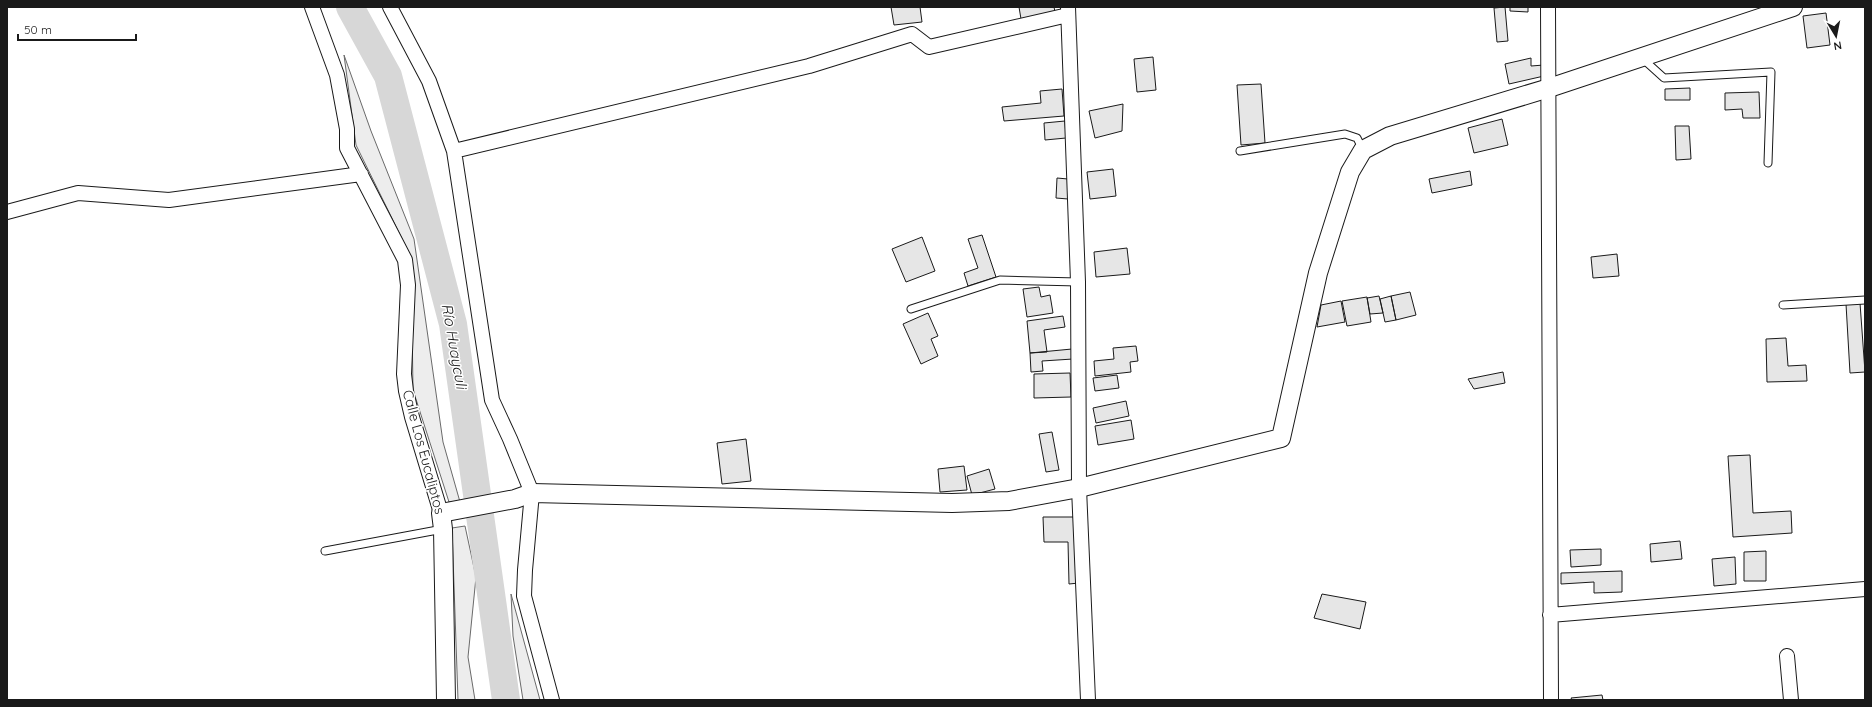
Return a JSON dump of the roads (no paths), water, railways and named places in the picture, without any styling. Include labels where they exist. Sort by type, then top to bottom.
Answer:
[{"type":"street","name":"Calle Los Eucaliptos","points":[[312,7],[337,75],[347,129],[347,148],[405,260],[408,285],[404,374],[406,392],[412,417],[447,517],[446,700]]},
{"type":"street","points":[[390,7],[428,80],[454,151],[492,400],[532,493],[524,596],[552,700]]},
{"type":"street","points":[[1548,7],[1551,700]]},
{"type":"street","points":[[447,517],[532,493],[952,503],[1009,501],[1079,488],[1281,438],[1318,273],[1350,172],[1363,150],[1390,136],[1549,88],[1793,7]]},
{"type":"street","points":[[454,151],[809,66],[912,34],[929,47],[1068,11],[1078,282],[1079,488],[1088,700]]},
{"type":"street","points":[[7,212],[78,193],[169,200],[361,174]]},
{"type":"street","points":[[1550,615],[1865,589]]},
{"type":"street","points":[[1787,656],[1791,700]]},
{"type":"lane","points":[[1642,57],[1664,78],[1771,72],[1768,163]]},
{"type":"lane","points":[[1240,151],[1345,134],[1357,138],[1363,150]]},
{"type":"lane","points":[[911,309],[1000,280],[1078,282]]},
{"type":"lane","points":[[1783,305],[1865,300]]},
{"type":"lane","points":[[325,551],[447,517]]},
{"type":"waterway","name":"Río Huayculi","points":[[350,7],[388,76],[453,324],[506,700]]}]
